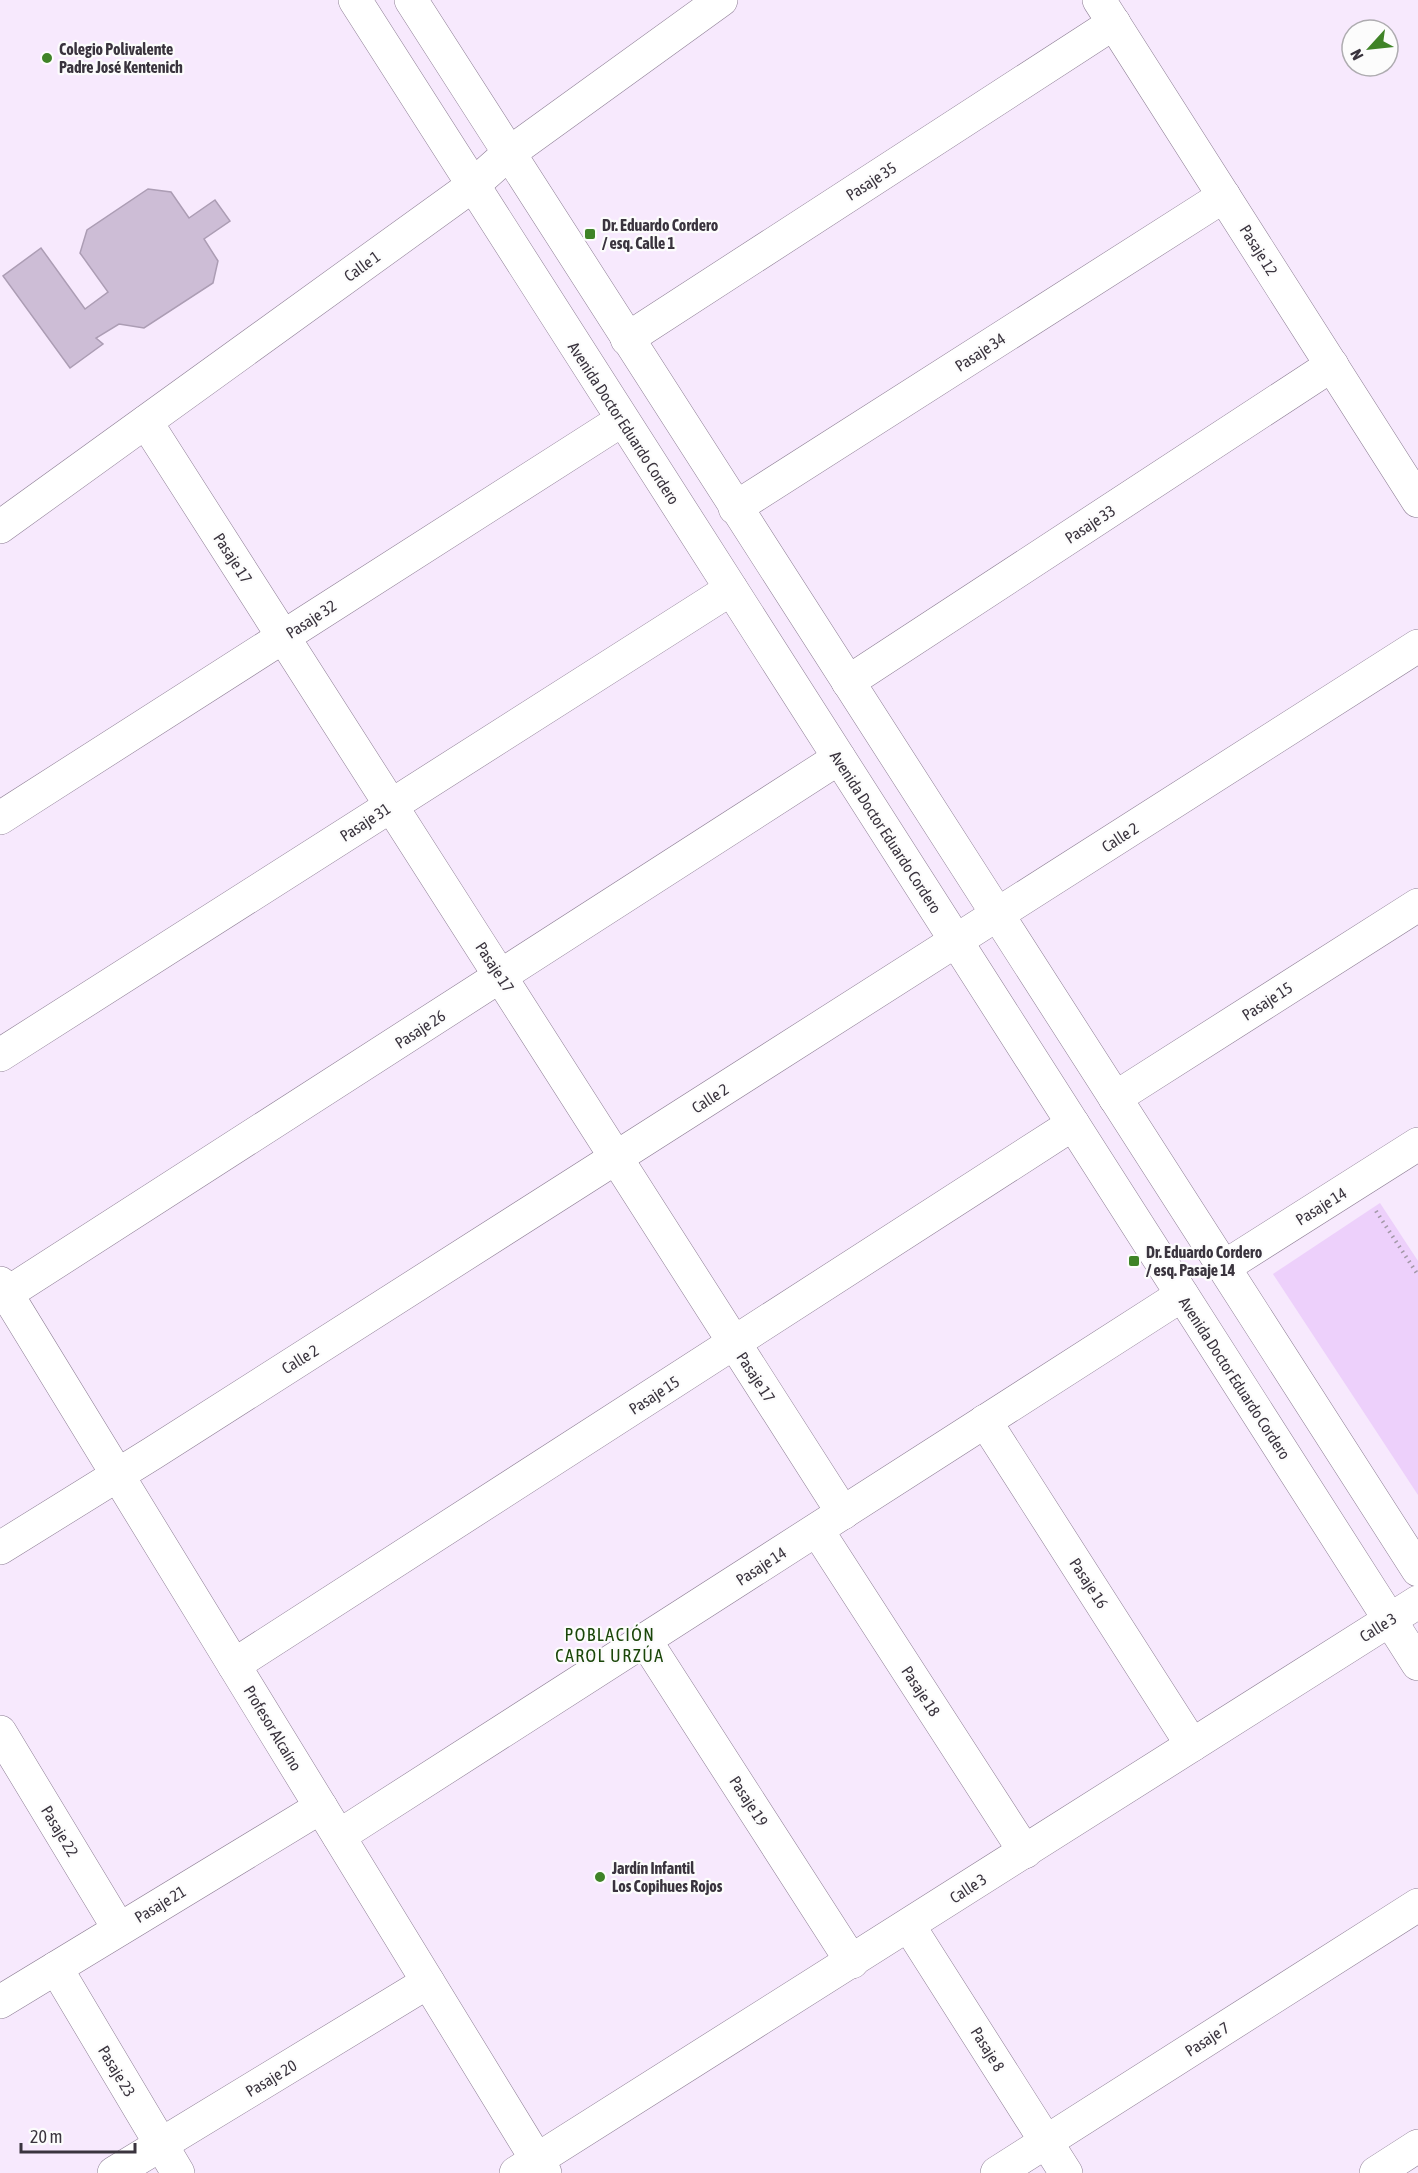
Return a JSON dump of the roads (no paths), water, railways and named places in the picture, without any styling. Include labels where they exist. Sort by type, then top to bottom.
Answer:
[{"type":"street","name":"Avenida Doctor Eduardo Cordero","points":[[354,0],[1418,1664]]},
{"type":"street","points":[[411,0],[1418,1570]]},
{"type":"street","name":"Calle 1","points":[[0,528],[472,186],[508,154],[688,10],[721,0]]},
{"type":"street","name":"Pasaje 12","points":[[1106,11],[1418,501]]},
{"type":"street","name":"Pasaje 35","points":[[627,339],[1106,11]]},
{"type":"street","name":"Pasaje 34","points":[[735,508],[1224,196]]},
{"type":"street","name":"Pasaje 33","points":[[848,682],[1332,365]]},
{"type":"street","name":"Pasaje 32","points":[[0,818],[622,420]]},
{"type":"street","name":"Pasaje 17","points":[[146,422],[735,1342],[830,1521]]},
{"type":"street","name":"Pasaje 31","points":[[0,1055],[730,589]]},
{"type":"street","name":"Calle 2","points":[[0,1548],[1418,646]]},
{"type":"street","name":"Pasaje 26","points":[[2,1292],[839,758]]},
{"type":"street","name":"Pasaje 15","points":[[1115,1098],[1418,905]]},
{"type":"street","name":"Pasaje 15","points":[[234,1665],[1073,1124]]},
{"type":"street","name":"Pasaje 14","points":[[1224,1267],[1418,1144]]},
{"type":"street","name":"Profesor Alcaíno","points":[[2,1292],[118,1475],[428,1982],[533,2169]]},
{"type":"street","name":"Pasaje 14","points":[[339,1836],[1182,1295]]},
{"type":"street","name":"Pasaje 16","points":[[985,1421],[1192,1745]]},
{"type":"street","name":"Pasaje 18","points":[[830,1521],[1025,1852]]},
{"type":"street","name":"Calle 3","points":[[533,2169],[852,1962],[1418,1602]]},
{"type":"street","name":"Pasaje 19","points":[[645,1640],[852,1962]]},
{"type":"street","name":"Pasaje 22","points":[[0,1732],[119,1929]]},
{"type":"street","name":"Pasaje 21","points":[[0,2002],[321,1807]]},
{"type":"street","name":"Pasaje 7","points":[[997,2173],[1418,1905]]},
{"type":"street","name":"Pasaje 8","points":[[909,1926],[1066,2173]]},
{"type":"street","name":"Pasaje 23","points":[[56,1968],[178,2173]]},
{"type":"street","name":"Pasaje 20","points":[[114,2173],[428,1982]]},
{"type":"street","points":[[1376,2173],[1418,2146]]},
{"type":"place","name":"Colegio Polivalente Padre José Kentenich","points":[[47,58]]},
{"type":"place","name":"Dr. Eduardo Cordero / esq. Calle 1","points":[[590,234]]},
{"type":"place","name":"Dr. Eduardo Cordero / esq. Pasaje 14","points":[[1134,1261]]},
{"type":"place","name":"Jardín Infantil Los Copihues Rojos","points":[[600,1877]]},
{"type":"district","name":"POBLACIÓN CAROL URZÚA","points":[[610,1645]]}]
